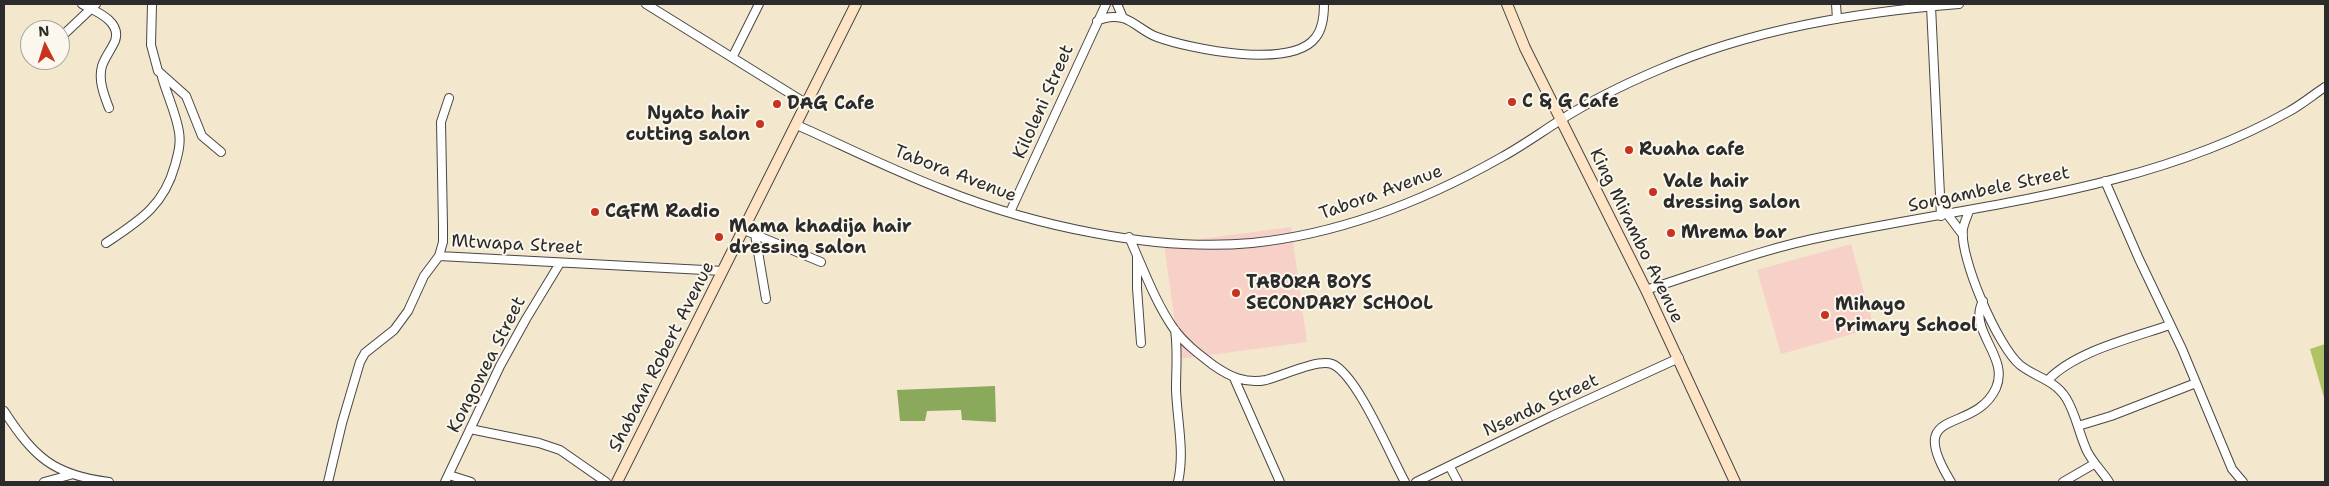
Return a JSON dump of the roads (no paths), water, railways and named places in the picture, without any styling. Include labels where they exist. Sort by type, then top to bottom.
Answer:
[{"type":"street","points":[[82,4],[93,6],[112,23],[116,34],[102,66],[101,74],[104,96],[109,108]]},
{"type":"street","points":[[106,243],[138,222],[152,210],[163,196],[174,170],[180,144],[179,131],[162,77],[152,54],[152,4]]},
{"type":"street","points":[[646,4],[733,56],[807,104]]},
{"type":"street","points":[[733,56],[759,4]]},
{"type":"street","name":"Shabaan Robert Avenue","points":[[617,482],[856,4]]},
{"type":"street","name":"Kiloleni Street","points":[[1010,212],[1106,4]]},
{"type":"street","points":[[1117,4],[1123,18]]},
{"type":"street","points":[[1097,21],[1105,18],[1123,18],[1155,36],[1190,47],[1229,53],[1271,54],[1291,51],[1306,45],[1316,37],[1322,24],[1324,4]]},
{"type":"street","name":"King Mirambo Avenue","points":[[1507,4],[1525,48],[1596,194],[1646,290],[1736,482]]},
{"type":"street","points":[[1836,4],[1838,19]]},
{"type":"street","name":"Tabora Avenue","points":[[797,125],[941,190],[1010,212],[1087,231],[1129,237],[1198,244],[1252,243],[1334,228],[1392,209],[1464,177],[1502,157],[1561,119],[1635,80],[1686,58],[1747,40],[1838,19],[1900,7],[1959,4]]},
{"type":"street","points":[[70,28],[93,6]]},
{"type":"street","points":[[1931,6],[1944,216],[1963,236],[1991,322],[2010,355],[2020,365],[2048,380],[2065,397],[2094,464],[2109,482]]},
{"type":"street","points":[[162,77],[186,96],[202,136],[221,152]]},
{"type":"street","name":"Songambele Street","points":[[1646,290],[1785,245],[1944,216],[2105,181],[2155,166],[2219,143],[2287,112],[2325,87]]},
{"type":"street","name":"Mtwapa Street","points":[[449,98],[441,122],[444,226],[443,242],[439,256],[723,271]]},
{"type":"street","points":[[2105,181],[2196,383],[2232,469],[2243,482]]},
{"type":"street","points":[[1963,236],[1969,211]]},
{"type":"street","points":[[744,230],[821,262]]},
{"type":"street","points":[[755,234],[766,299]]},
{"type":"street","points":[[1129,237],[1175,330],[1177,342],[1176,389],[1181,451],[1178,482]]},
{"type":"street","points":[[1138,255],[1137,288],[1141,343]]},
{"type":"street","points":[[328,482],[360,362],[365,353],[394,330],[408,311],[424,276],[439,256]]},
{"type":"street","name":"Kongowea Street","points":[[447,479],[470,429],[526,319],[560,263]]},
{"type":"street","points":[[1951,482],[1938,458],[1934,445],[1937,430],[1943,425],[1964,417],[1986,403],[1995,390],[1998,379],[1995,360],[1978,316],[1983,301]]},
{"type":"street","points":[[2048,380],[2056,372],[2077,360],[2170,325]]},
{"type":"street","points":[[1175,330],[1199,354],[1234,378],[1248,382],[1260,381],[1320,363],[1331,364],[1340,369],[1360,393],[1405,482]]},
{"type":"street","name":"Nsenda Street","points":[[1416,482],[1552,416],[1679,358]]},
{"type":"street","points":[[1234,378],[1280,482]]},
{"type":"street","points":[[2078,426],[2196,383]]},
{"type":"street","points":[[4,411],[47,462],[70,475],[109,482]]},
{"type":"street","points":[[470,429],[540,443],[560,450],[606,482]]},
{"type":"street","points":[[2064,482],[2094,464]]},
{"type":"street","points":[[1450,467],[1458,482]]},
{"type":"street","points":[[44,482],[70,475]]},
{"type":"street","points":[[447,479],[471,482]]},
{"type":"place","name":"C & G Cafe","points":[[1512,102]]},
{"type":"place","name":"DAG Cafe","points":[[777,104]]},
{"type":"place","name":"Nyato hair cutting salon","points":[[760,124]]},
{"type":"place","name":"Ruaha cafe","points":[[1629,150]]},
{"type":"place","name":"Vale hair dressing salon","points":[[1653,192]]},
{"type":"place","name":"CGFM Radio","points":[[595,212]]},
{"type":"place","name":"Mrema bar","points":[[1671,233]]},
{"type":"place","name":"Mama khadija hair dressing salon","points":[[719,237]]},
{"type":"place","name":"TABORA BOYS SECONDARY SCHOOL","points":[[1236,293]]},
{"type":"place","name":"Mihayo Primary School","points":[[1825,315]]}]
